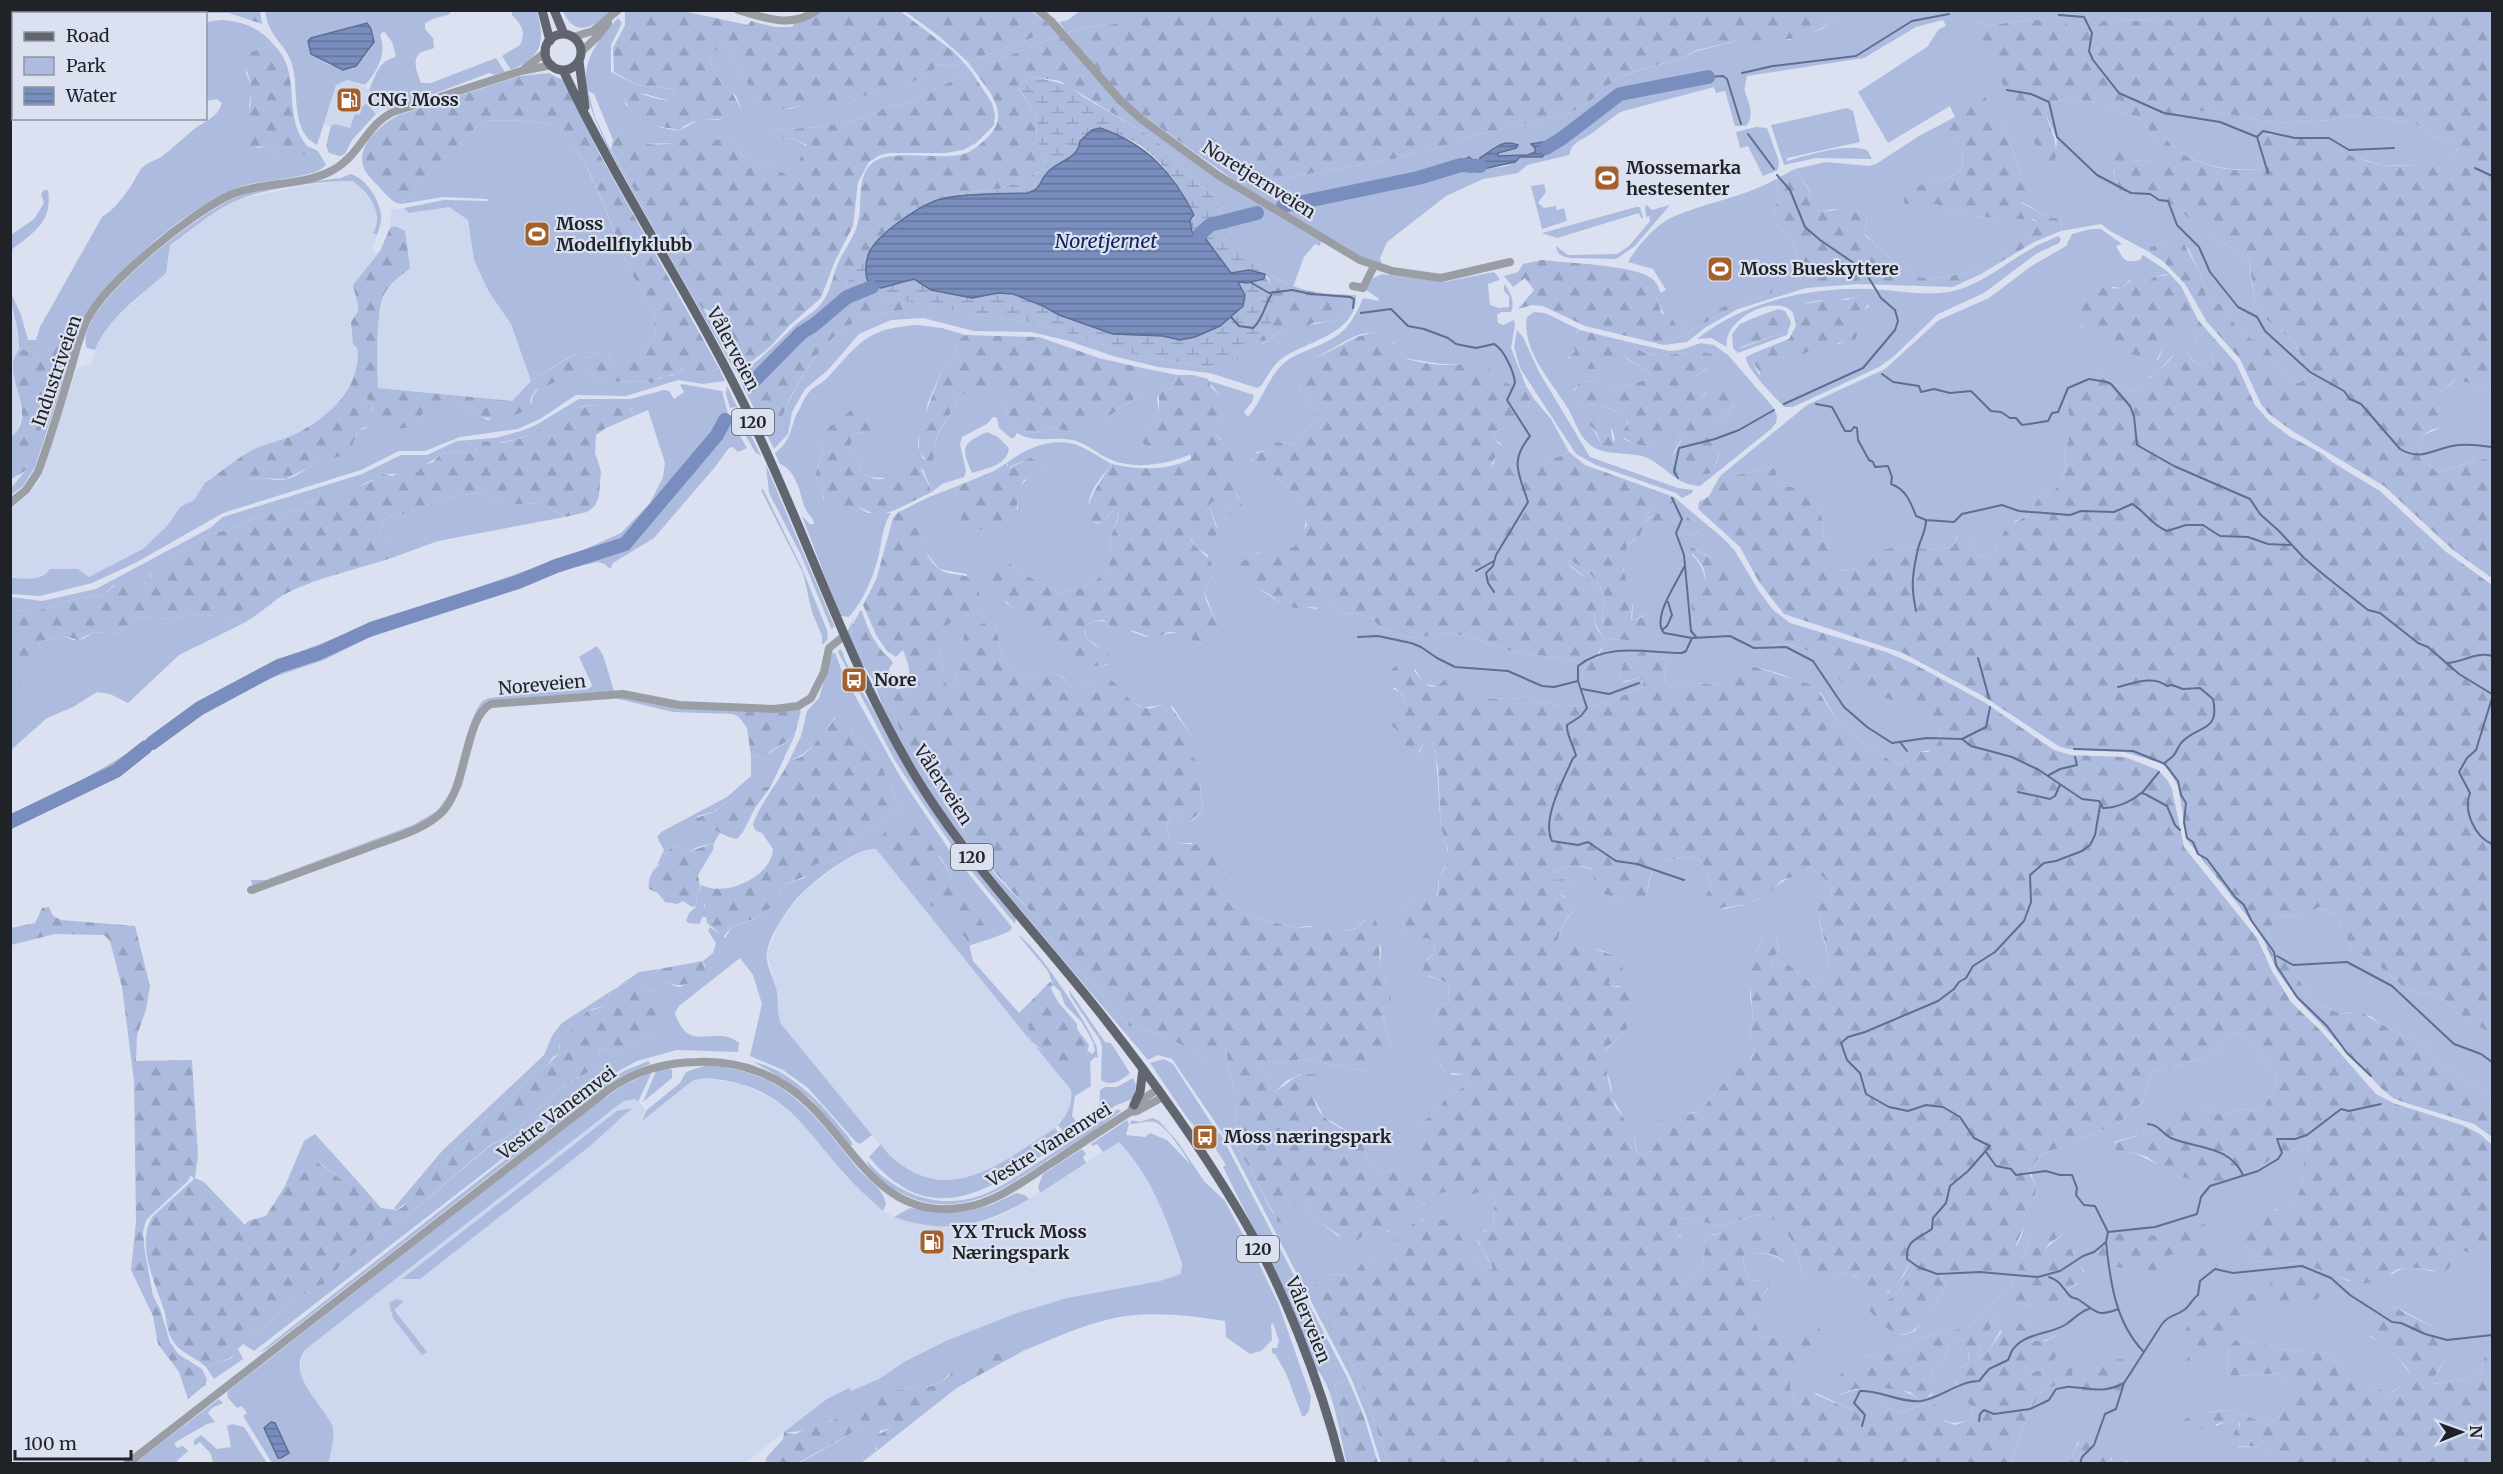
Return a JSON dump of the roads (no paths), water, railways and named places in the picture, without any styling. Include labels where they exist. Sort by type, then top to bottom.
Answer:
[{"type":"main road","points":[[542,10],[550,41]]},
{"type":"main road","name":"120","points":[[554,10],[569,36],[579,44],[580,57]]},
{"type":"main road","points":[[569,36],[556,36],[550,41],[546,52],[552,65],[564,70],[572,67],[580,57]]},
{"type":"main road","name":"Vålerveien","points":[[580,57],[580,80],[588,118]]},
{"type":"main road","name":"Vålerveien","points":[[564,70],[605,154],[728,372],[776,472],[844,636],[901,751],[944,820],[980,868],[1069,974],[1143,1069],[1209,1162],[1240,1213],[1274,1280],[1317,1385],[1341,1464]]},
{"type":"main road","points":[[1132,1108],[1140,1092],[1143,1069]]},
{"type":"street","points":[[580,57],[618,10]]},
{"type":"street","points":[[738,10],[782,21],[804,17],[817,10]]},
{"type":"street","name":"Noretjernveien","points":[[1038,10],[1052,21],[1119,100],[1141,119],[1219,176],[1325,244],[1374,266],[1392,271],[1449,278],[1510,262]]},
{"type":"street","points":[[569,36],[593,31],[611,18]]},
{"type":"street","name":"Industriveien","points":[[521,70],[546,52]]},
{"type":"street","name":"Industriveien","points":[[10,503],[26,489],[38,472],[88,318],[107,293],[158,245],[209,207],[228,196],[257,186],[318,176],[335,169],[355,154],[377,123],[393,112],[521,70],[552,65]]},
{"type":"street","points":[[1353,286],[1363,288],[1374,266]]},
{"type":"street","name":"Noreveien","points":[[251,890],[392,838],[438,816],[452,798],[459,784],[478,715],[491,704],[622,694],[679,705],[790,708],[811,698],[824,672],[829,648],[844,636]]},
{"type":"street","name":"Vestre Vanemvei","points":[[127,1464],[600,1096],[620,1082],[652,1068],[675,1063],[713,1061],[743,1066],[765,1075],[789,1088],[814,1108],[865,1170],[884,1188],[918,1205],[941,1209],[968,1207],[998,1196],[1132,1108],[1160,1093]]},
{"type":"water","points":[[367,23],[374,42],[356,66],[343,70],[311,54],[308,41],[311,38]]},
{"type":"water","name":"Noretjernet","points":[[1100,128],[1132,142],[1145,151],[1167,173],[1194,215],[1190,220],[1192,232],[1197,236],[1202,234],[1231,273],[1249,270],[1265,274],[1264,279],[1247,283],[1238,282],[1245,295],[1243,306],[1220,326],[1195,337],[1180,340],[1163,336],[1113,334],[1059,315],[1013,294],[998,293],[972,298],[931,290],[914,279],[881,288],[870,286],[866,271],[868,255],[880,238],[902,220],[925,206],[945,198],[1033,191],[1051,169],[1076,152],[1080,141],[1092,130]]},
{"type":"water","points":[[1561,139],[1542,157],[1520,157],[1515,162],[1469,172],[1461,168],[1463,160],[1469,157],[1479,164],[1480,158],[1502,144],[1518,145],[1516,148],[1498,153],[1498,156],[1528,155],[1535,152],[1531,144]]},
{"type":"water","points":[[271,1422],[275,1423],[289,1453],[281,1458],[278,1458],[264,1428]]},
{"type":"waterway","points":[[1742,73],[1773,66],[1856,56],[1912,21],[1949,14]]},
{"type":"waterway","points":[[2059,15],[2084,17],[2092,33],[2089,51],[2093,60],[2119,93],[2164,113],[2220,122],[2257,137],[2263,131],[2295,138],[2329,138],[2349,150],[2394,148]]},
{"type":"waterway","points":[[1708,77],[1723,76],[1727,79],[1741,124]]},
{"type":"waterway","points":[[1546,148],[1620,94],[1708,77]]},
{"type":"waterway","points":[[2007,90],[2031,94],[2049,102],[2057,137],[2097,175],[2131,193],[2150,194],[2159,200],[2168,201],[2177,225],[2199,247],[2210,272],[2238,307],[2257,317],[2265,331],[2310,372],[2344,391],[2350,399],[2361,404],[2400,449],[2408,453],[2423,454],[2459,445],[2492,447]]},
{"type":"waterway","points":[[1748,134],[1774,169]]},
{"type":"waterway","points":[[2257,137],[2268,173]]},
{"type":"waterway","points":[[1283,206],[1418,178],[1461,165],[1480,166]]},
{"type":"waterway","points":[[2475,168],[2492,176]]},
{"type":"waterway","points":[[1777,175],[1790,190],[1805,227],[1864,270],[1881,298],[1895,310],[1898,321],[1895,330],[1863,368],[1784,404]]},
{"type":"waterway","points":[[1200,234],[1210,225],[1257,213]]},
{"type":"waterway","points":[[1250,282],[1269,293],[1292,290],[1350,297],[1354,299],[1353,308]]},
{"type":"waterway","points":[[750,385],[801,333],[847,297],[872,287]]},
{"type":"waterway","points":[[1231,317],[1239,326],[1253,328],[1260,320],[1273,292]]},
{"type":"waterway","points":[[1361,313],[1391,309],[1408,326],[1424,329],[1448,338],[1456,344],[1476,348],[1494,344],[1508,361],[1515,383],[1507,400],[1530,436],[1518,461],[1519,475],[1528,502],[1496,555],[1493,566],[1486,573],[1488,583],[1494,592]]},
{"type":"waterway","points":[[1882,374],[1893,382],[1919,386],[1921,392],[1934,389],[1950,393],[1971,391],[1991,411],[2016,418],[2022,425],[2048,421],[2052,413],[2058,412],[2068,388],[2089,379],[2111,384],[2130,406],[2134,416],[2137,445],[2174,466],[2250,499],[2260,514],[2324,575],[2368,610],[2380,613],[2418,643],[2428,647],[2459,674],[2492,694]]},
{"type":"waterway","points":[[1816,404],[1832,407],[1845,431],[1857,428],[1858,440],[1869,460],[1875,467],[1888,466],[1892,477],[1891,484],[1901,489],[1910,501],[1916,516],[1926,520],[1913,576],[1916,611]]},
{"type":"waterway","points":[[1678,478],[1674,472],[1679,448],[1739,430],[1774,410]]},
{"type":"waterway","points":[[152,743],[200,708],[279,666],[319,653],[371,629],[518,582],[556,566],[625,544],[717,435],[725,420]]},
{"type":"waterway","points":[[1672,498],[1682,519],[1676,533],[1684,555],[1691,631],[1696,637]]},
{"type":"waterway","points":[[1926,520],[1954,522],[1962,514],[2002,505],[2019,511],[2070,515],[2081,511],[2114,512],[2132,504],[2156,525],[2167,531],[2186,525],[2203,525],[2220,536],[2248,537],[2268,544],[2290,545]]},
{"type":"waterway","points":[[1476,571],[1494,561]]},
{"type":"waterway","points":[[1684,567],[1663,610],[1661,627],[1664,633],[1692,638],[1730,636],[1754,648],[1786,647],[1813,661],[1844,707],[1867,727],[1892,743],[1927,738],[1962,739],[1971,746],[2012,757],[2039,770],[2082,799],[2099,801],[2103,808],[2118,806],[2141,793],[2145,794],[2167,806],[2175,825],[2180,830]]},
{"type":"waterway","points":[[1662,630],[1667,626],[1672,615],[1668,602]]},
{"type":"waterway","points":[[1358,637],[1378,636],[1411,643],[1455,667],[1508,671],[1542,686],[1554,687],[1578,681]]},
{"type":"waterway","points":[[1684,880],[1637,864],[1616,861],[1588,842],[1578,845],[1552,841],[1549,822],[1560,788],[1576,756],[1567,725],[1581,716],[1587,708],[1578,681],[1578,666],[1602,654],[1615,651],[1682,653],[1686,651],[1692,638]]},
{"type":"waterway","points":[[2446,663],[2480,655],[2492,656]]},
{"type":"waterway","points":[[1978,658],[1989,698]]},
{"type":"waterway","points":[[2118,687],[2150,680],[2183,689],[2200,688],[2213,699],[2214,717],[2211,723],[2183,741],[2174,755],[2165,763]]},
{"type":"waterway","points":[[1582,689],[1609,694],[1639,683]]},
{"type":"waterway","points":[[2492,698],[2476,750],[2467,758],[2459,772],[2470,793],[2468,808],[2472,823],[2480,836],[2492,844]]},
{"type":"waterway","points":[[1962,739],[1986,727],[1990,707]]},
{"type":"waterway","points":[[1900,742],[1907,751]]},
{"type":"waterway","points":[[10,822],[116,771],[146,747]]},
{"type":"waterway","points":[[2074,749],[2133,751],[2165,764],[2178,781],[2181,795],[2186,803],[2184,822],[2187,838],[2193,842],[2198,854],[2207,859],[2235,897],[2244,905],[2251,920],[2274,952],[2276,965],[2297,997],[2327,1026],[2347,1053],[2371,1076]]},
{"type":"waterway","points":[[2049,775],[2060,769],[2077,765],[2075,757]]},
{"type":"waterway","points":[[2142,793],[2159,772]]},
{"type":"waterway","points":[[2018,792],[2050,799],[2055,796],[2060,785]]},
{"type":"waterway","points":[[2100,806],[2095,835],[2090,845],[2082,851],[2044,863],[2030,875],[2031,902],[2024,921],[1995,952],[1973,966],[1966,978],[1938,1001],[1848,1037],[1841,1043],[1847,1060],[1860,1073],[1866,1094],[1889,1107],[1908,1111],[1926,1105],[1943,1107],[1960,1117],[1974,1138],[1990,1146],[1968,1171],[1950,1186],[1946,1203],[1933,1218],[1932,1229],[1911,1243],[1907,1259],[1918,1267],[1937,1274],[1980,1272],[2038,1277],[2060,1271],[2083,1256],[2094,1252],[2106,1242],[2112,1286],[2120,1314],[2134,1340],[2143,1351]]},
{"type":"waterway","points":[[2277,956],[2293,965],[2347,962],[2392,986],[2454,1044],[2481,1054],[2492,1062]]},
{"type":"waterway","points":[[1986,1152],[1996,1166],[2011,1169],[2016,1175],[2046,1171],[2060,1175],[2072,1175],[2077,1188],[2076,1195],[2084,1205],[2095,1206],[2108,1232],[2155,1227],[2197,1214],[2201,1197],[2210,1186],[2258,1171],[2278,1159],[2282,1153],[2277,1139],[2295,1139],[2307,1135],[2341,1109],[2349,1111],[2381,1104]]},
{"type":"waterway","points":[[2148,1124],[2181,1142],[2221,1153],[2230,1158],[2243,1175]]},
{"type":"waterway","points":[[2106,1242],[2108,1232]]},
{"type":"waterway","points":[[1979,1421],[1980,1414],[1984,1410],[1994,1414],[2030,1409],[2049,1400],[2056,1389],[2069,1387],[2103,1389],[2124,1383],[2162,1324],[2187,1307],[2198,1295],[2200,1281],[2215,1269],[2233,1273],[2302,1266],[2331,1278],[2350,1295],[2392,1322],[2401,1323],[2425,1334],[2447,1340],[2492,1335]]},
{"type":"waterway","points":[[2049,1277],[2059,1283],[2071,1297],[2078,1299],[2096,1312],[2105,1313],[2118,1309]]},
{"type":"waterway","points":[[1862,1426],[1865,1415],[1854,1403],[1860,1391],[1921,1401],[1964,1384],[1979,1381],[1989,1369],[2008,1360],[2013,1349],[2025,1339],[2059,1328],[2089,1309]]},
{"type":"waterway","points":[[2080,1464],[2082,1457],[2094,1445],[2105,1414],[2116,1409],[2124,1383]]},
{"type":"place","name":"CNG Moss","points":[[349,100]]},
{"type":"place","name":"Mossemarka hestesenter","points":[[1607,178]]},
{"type":"place","name":"Moss Modellflyklubb","points":[[537,234]]},
{"type":"place","name":"Moss Bueskyttere","points":[[1720,269]]},
{"type":"place","name":"Nore","points":[[854,680]]},
{"type":"place","name":"Moss næringspark","points":[[1205,1137]]},
{"type":"place","name":"YX Truck Moss Næringspark","points":[[932,1242]]}]
